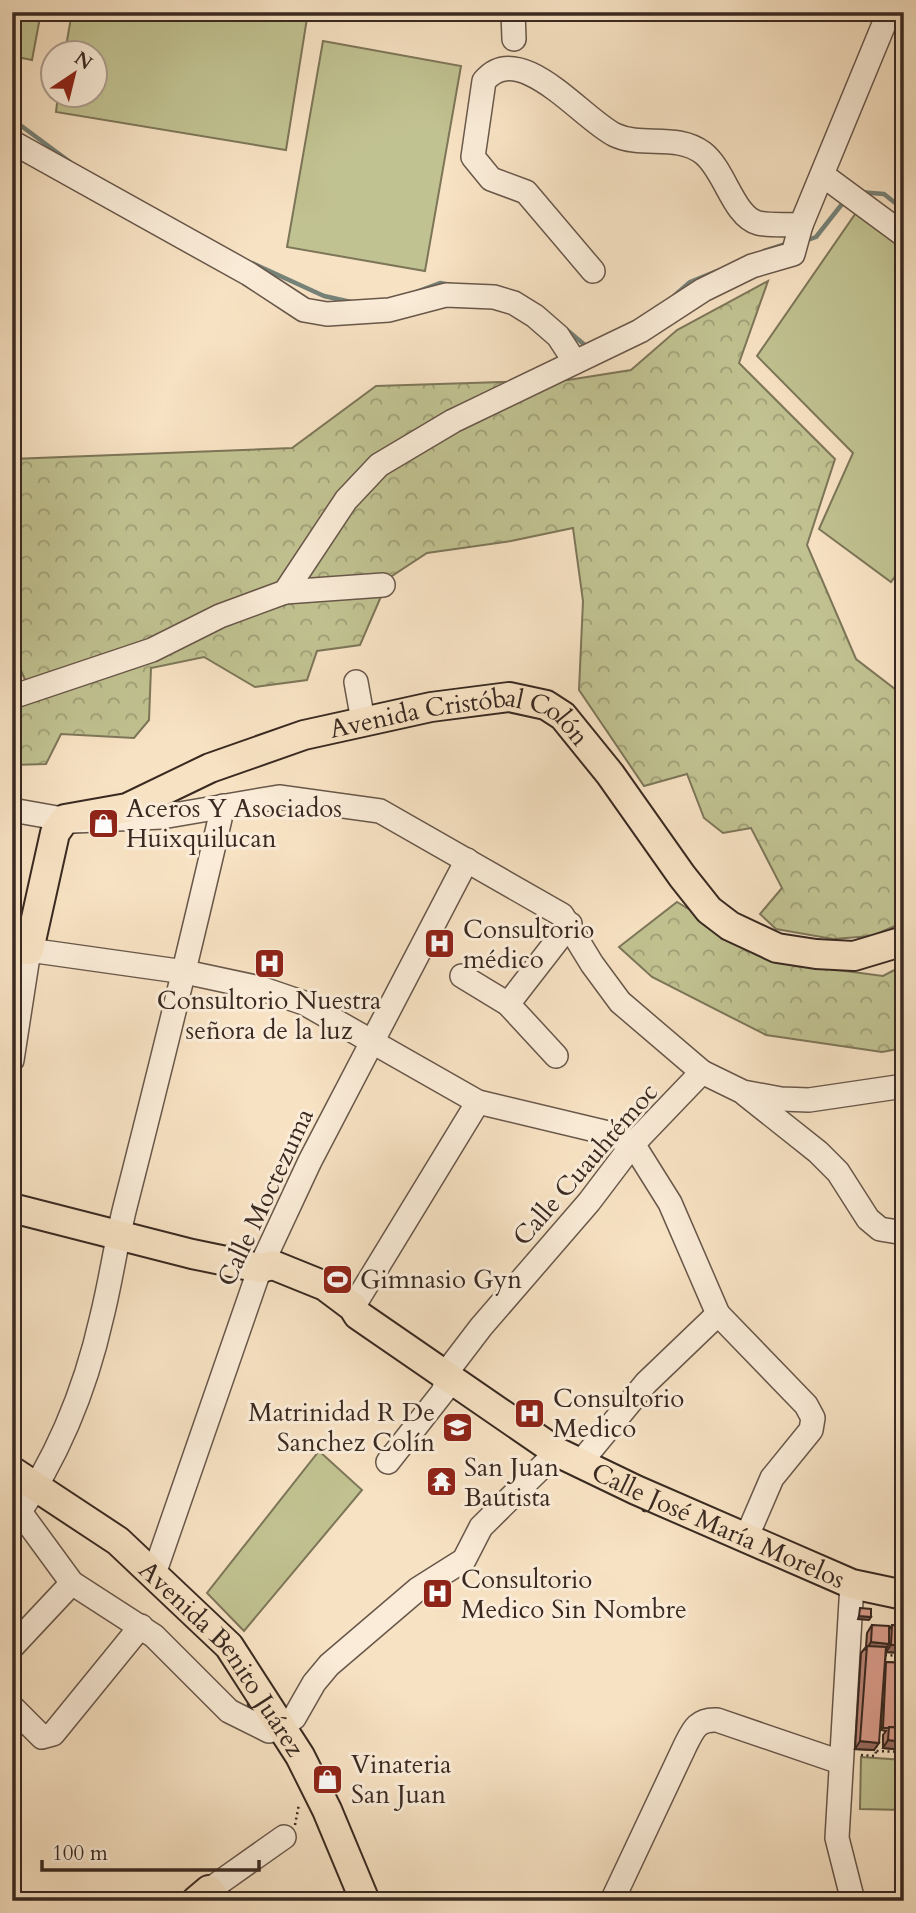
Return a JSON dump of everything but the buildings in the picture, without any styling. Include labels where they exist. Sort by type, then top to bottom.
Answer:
[{"type":"main road","name":"Avenida Cristóbal Colón","points":[[65,819],[127,808],[247,754],[363,721],[509,696],[546,705],[563,716],[578,732],[709,910],[730,926],[776,948],[816,954],[854,956],[904,941]]},
{"type":"main road","points":[[21,949],[55,834],[65,819]]},
{"type":"main road","name":"Calle José María Morelos","points":[[12,1208],[192,1254],[260,1268],[274,1265],[302,1275],[353,1307],[358,1315],[447,1379],[569,1458],[852,1584],[904,1595]]},
{"type":"main road","name":"Avenida Benito Juárez","points":[[12,1471],[118,1541],[229,1646],[300,1756],[327,1810],[365,1901]]},
{"type":"street","points":[[513,12],[514,39]]},
{"type":"street","points":[[285,592],[346,500],[379,465],[453,421],[640,331],[703,290],[752,266],[793,254],[802,225],[889,12]]},
{"type":"street","points":[[593,271],[526,192],[491,179],[473,156],[484,81],[491,73],[505,68],[524,71],[543,80],[614,134],[635,141],[668,140],[687,145],[703,153],[715,165],[746,216],[758,223],[802,225]]},
{"type":"street","points":[[12,142],[249,274],[304,310],[327,314],[389,310],[446,295],[494,298],[514,303],[535,316],[558,336],[575,362]]},
{"type":"street","points":[[824,176],[904,235]]},
{"type":"street","points":[[12,697],[152,650],[220,616],[285,592],[383,585]]},
{"type":"street","points":[[356,682],[363,721]]},
{"type":"street","points":[[12,810],[65,819],[162,817],[279,797],[380,811],[553,908],[570,924],[592,964],[620,1002],[702,1072],[743,1092],[818,1152],[838,1172],[868,1219],[880,1229],[904,1233]]},
{"type":"street","points":[[223,806],[185,972],[118,1233],[102,1317],[66,1429],[38,1488],[16,1517],[72,1583],[141,1626],[229,1711],[259,1729],[269,1731],[281,1728],[294,1718],[314,1683],[329,1665],[418,1589],[464,1560],[481,1527],[569,1458],[718,1314]]},
{"type":"street","name":"Calle Moctezuma","points":[[153,1574],[260,1268],[305,1171],[467,860]]},
{"type":"street","points":[[508,1004],[570,924]]},
{"type":"street","points":[[12,1060],[21,949],[185,972],[260,988],[304,1003],[478,1102],[608,1133],[633,1144],[670,1203],[718,1314],[806,1405],[813,1418],[811,1430],[772,1478],[747,1536]]},
{"type":"street","points":[[463,976],[508,1004],[556,1056]]},
{"type":"street","name":"Calle Cuauhtémoc","points":[[388,1462],[443,1392],[452,1365],[481,1327],[589,1202],[633,1144],[702,1072]]},
{"type":"street","points":[[743,1092],[809,1100],[904,1086]]},
{"type":"street","points":[[353,1307],[478,1102]]},
{"type":"street","points":[[12,1647],[72,1583]]},
{"type":"street","points":[[852,1584],[844,1820],[837,1838],[853,1901]]},
{"type":"street","points":[[12,1707],[36,1734],[48,1737],[61,1725],[141,1626]]},
{"type":"street","points":[[612,1901],[685,1746],[696,1725],[705,1719],[717,1720],[847,1759]]},
{"type":"street","points":[[208,1897],[284,1837]]},
{"type":"path","points":[[883,1658],[904,1656]]},
{"type":"path","points":[[847,1759],[875,1756],[877,1737]]},
{"type":"path","points":[[876,1751],[904,1752]]},
{"type":"green space","points":[[12,12],[41,12],[32,60],[12,56]]},
{"type":"green space","points":[[72,12],[308,12],[286,150],[56,112],[56,108],[108,108],[108,38],[67,38]]},
{"type":"green space","points":[[323,41],[461,66],[425,271],[287,247]]},
{"type":"green space","points":[[860,207],[904,243],[904,564],[891,582],[819,529],[853,453],[757,356]]},
{"type":"green space","points":[[768,281],[739,363],[835,459],[807,545],[856,659],[904,696],[904,922],[872,936],[833,939],[776,929],[760,914],[782,888],[751,828],[723,833],[704,818],[687,774],[644,786],[579,690],[583,601],[573,528],[511,541],[427,553],[389,578],[360,645],[317,651],[307,680],[255,687],[204,657],[151,668],[149,720],[134,738],[61,734],[46,764],[12,765],[12,705],[33,698],[12,650],[12,459],[292,448],[376,386],[568,380],[631,370],[677,330]]},
{"type":"green space","points":[[677,902],[777,962],[883,976],[904,965],[904,1048],[882,1052],[766,1035],[652,977],[619,947]]},
{"type":"green space","points":[[319,1451],[362,1490],[244,1631],[207,1593]]},
{"type":"green space","points":[[861,1757],[904,1760],[904,1810],[860,1809]]},
{"type":"waterway","points":[[12,119],[70,162]]},
{"type":"waterway","points":[[859,192],[884,194],[904,210]]},
{"type":"waterway","points":[[805,241],[816,237],[846,199]]},
{"type":"waterway","points":[[764,251],[789,243]]},
{"type":"waterway","points":[[252,263],[324,296],[351,302]]},
{"type":"waterway","points":[[674,296],[690,282],[717,271]]},
{"type":"waterway","points":[[416,292],[440,283],[451,285]]},
{"type":"waterway","points":[[567,330],[586,346]]},
{"type":"place","name":"Aceros Y Asociados Huixquilucan","points":[[103,823]]},
{"type":"place","name":"Consultorio médico","points":[[440,944]]},
{"type":"place","name":"Consultorio Nuestra señora de la luz","points":[[269,964]]},
{"type":"place","name":"Gimnasio Gyn","points":[[337,1279]]},
{"type":"place","name":"Consultorio Medico","points":[[530,1413]]},
{"type":"place","name":"Matrinidad R De Sanchez Colín","points":[[458,1427]]},
{"type":"place","name":"San Juan Bautista","points":[[441,1482]]},
{"type":"place","name":"Consultorio Medico Sin Nombre","points":[[438,1594]]},
{"type":"place","name":"Vinateria San Juan","points":[[328,1779]]}]
